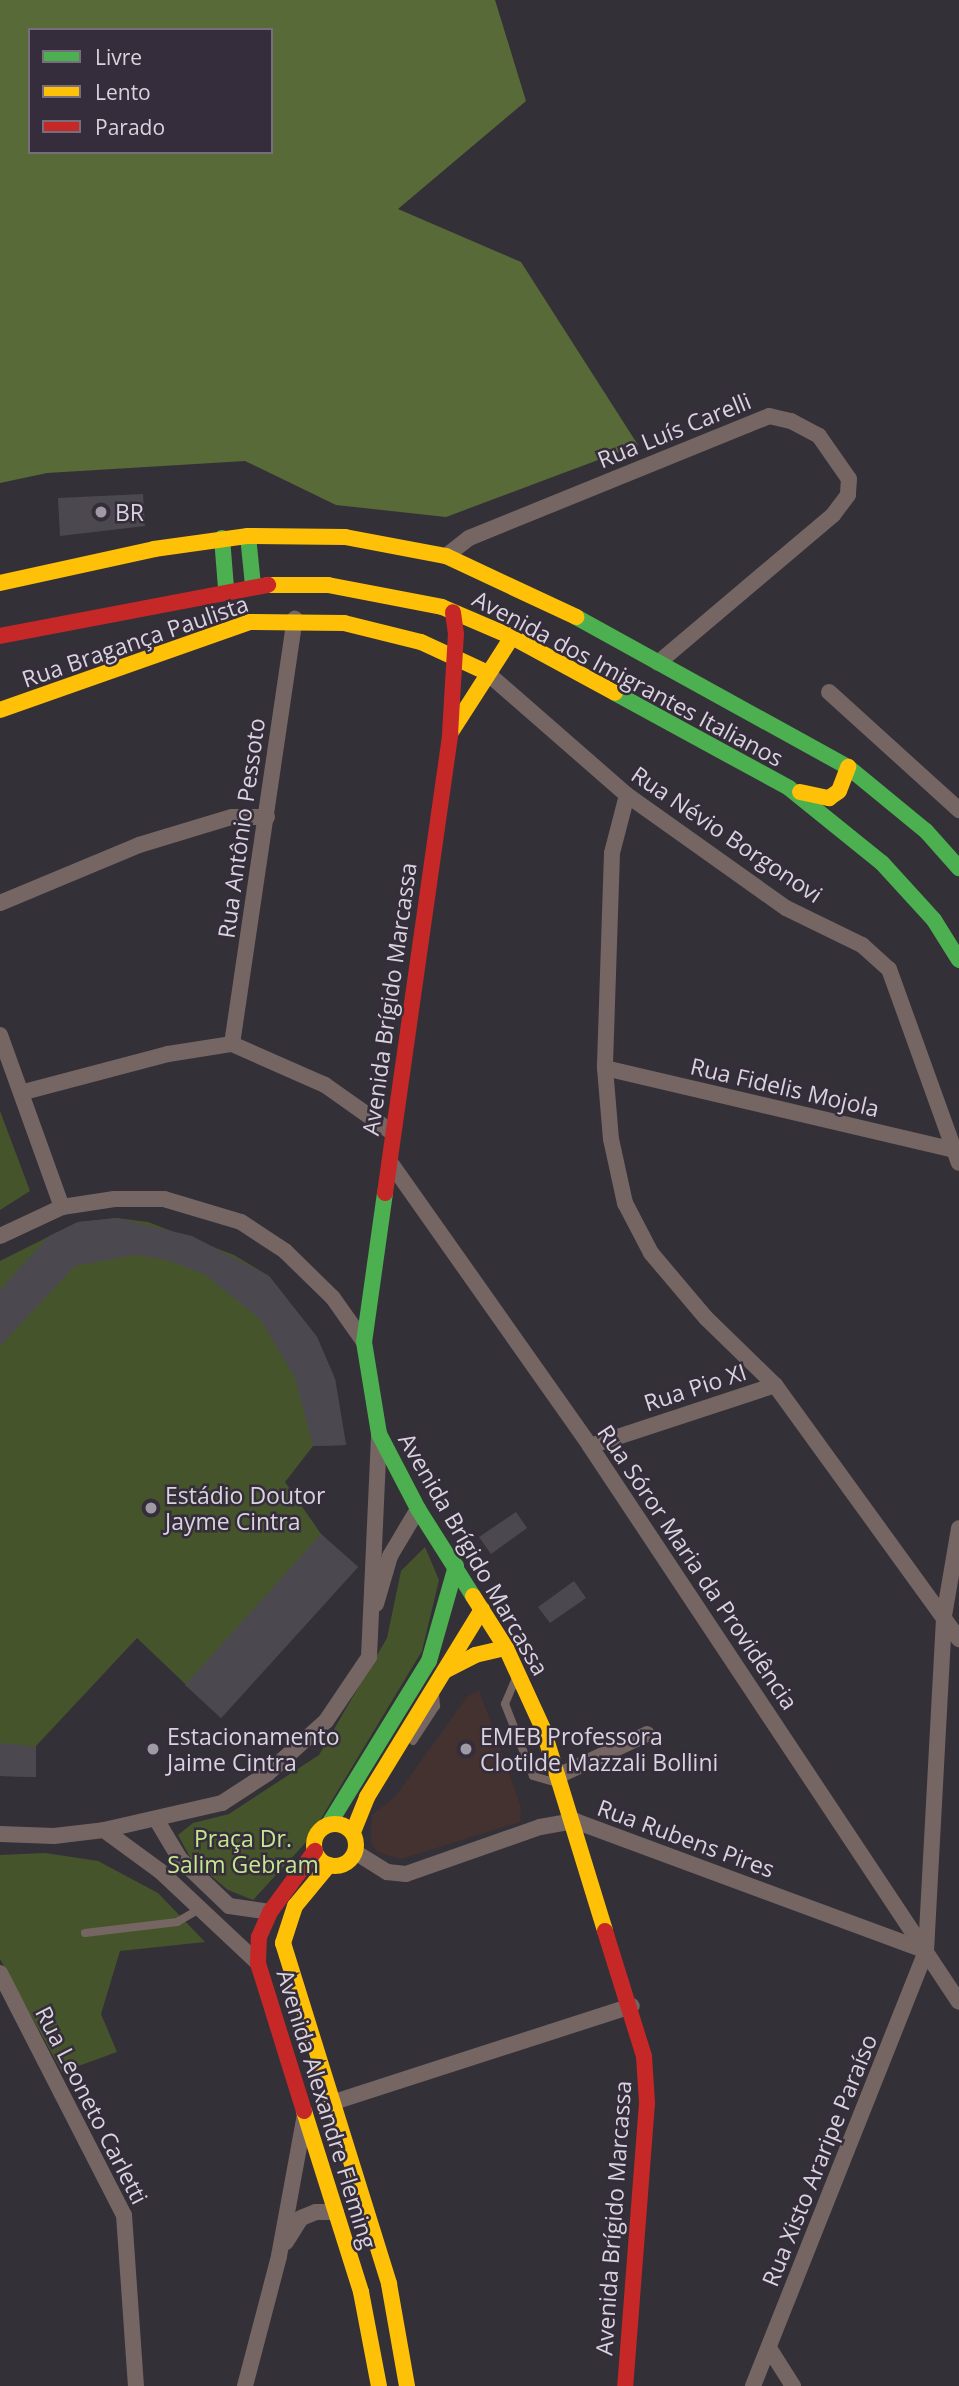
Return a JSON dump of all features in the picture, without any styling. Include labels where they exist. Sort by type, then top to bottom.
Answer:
[{"type":"street","name":"Rua Luís Carelli","points":[[446,556],[469,538],[769,416],[791,421],[819,436],[849,479],[848,495],[833,515],[658,663]]},
{"type":"street","name":"Avenida dos Imigrantes Italianos","points":[[0,583],[222,538],[248,536],[345,537],[446,556],[502,579],[848,767],[926,831],[959,869]]},
{"type":"street","points":[[248,536],[253,585]]},
{"type":"street","points":[[222,538],[226,588]]},
{"type":"street","name":"Avenida dos Imigrantes Italianos","points":[[0,636],[226,588],[253,585],[328,585],[394,595],[453,612],[512,638],[789,788],[881,863],[934,920],[959,960]]},
{"type":"street","name":"Avenida Brígido Marcassa","points":[[453,612],[450,734],[364,1342],[379,1434],[418,1509],[456,1566],[519,1672],[562,1780],[632,2006],[644,2056],[647,2103],[625,2386]]},
{"type":"street","name":"Rua Antônio Pessoto","points":[[232,1044],[295,620]]},
{"type":"street","name":"Rua Bragança Paulista","points":[[0,710],[250,621],[344,623],[454,654],[485,672]]},
{"type":"street","name":"Avenida Brígido Marcassa","points":[[450,734],[485,672],[512,638]]},
{"type":"street","name":"Rua Névio Borgonovi","points":[[485,672],[627,795],[786,908],[862,944],[889,969],[957,1157]]},
{"type":"street","points":[[829,692],[959,810]]},
{"type":"street","points":[[789,788],[829,797],[839,791],[848,767]]},
{"type":"street","points":[[627,795],[612,853],[605,1068],[611,1139],[625,1203],[651,1253],[706,1318],[775,1385],[959,1639]]},
{"type":"street","points":[[0,902],[139,845],[232,817],[267,817]]},
{"type":"street","points":[[0,1035],[24,1092],[62,1207]]},
{"type":"street","points":[[24,1092],[168,1054],[232,1044],[326,1085],[393,1133]]},
{"type":"street","name":"Rua Fidelis Mojola","points":[[605,1068],[957,1157]]},
{"type":"street","name":"Rua Sóror Maria da Providência","points":[[390,1162],[590,1446],[959,2002]]},
{"type":"street","points":[[0,1236],[62,1207],[164,1199],[241,1222],[285,1251],[333,1298],[364,1342]]},
{"type":"street","name":"Rua Pio XI","points":[[590,1446],[775,1385]]},
{"type":"street","points":[[0,1834],[54,1836],[104,1830],[222,1803],[268,1773],[326,1721],[369,1657],[372,1616],[370,1571],[379,1434]]},
{"type":"street","points":[[372,1616],[390,1556],[418,1509]]},
{"type":"street","name":"Rua Xisto Araripe Paraíso","points":[[753,2386],[926,1951],[944,1616],[959,1528]]},
{"type":"street","points":[[258,1963],[259,1937],[270,1912],[315,1852],[318,1832],[329,1825],[429,1661],[456,1566]]},
{"type":"street","points":[[315,1852],[329,1865],[342,1865],[355,1852],[353,1832],[367,1797],[482,1609]]},
{"type":"street","points":[[444,1671],[475,1655],[506,1648]]},
{"type":"street","points":[[562,1780],[647,1734]]},
{"type":"street","points":[[156,1819],[180,1859],[229,1906],[270,1912]]},
{"type":"street","name":"Rua Rubens Pires","points":[[355,1852],[387,1872],[406,1874],[540,1827],[575,1821],[926,1951]]},
{"type":"street","points":[[329,1825],[342,1824],[353,1832]]},
{"type":"street","name":"Avenida Alexandre Fleming","points":[[104,1830],[201,1908],[258,1963],[306,2110],[360,2292],[379,2386]]},
{"type":"street","name":"Avenida Alexandre Fleming","points":[[329,1865],[309,1884],[286,1923],[286,1964],[388,2284],[407,2386]]},
{"type":"street","name":"Rua Leoneto Carletti","points":[[2,1980],[124,2215],[136,2386]]},
{"type":"street","points":[[331,2103],[632,2006]]},
{"type":"street","points":[[245,2386],[278,2256],[306,2110]]},
{"type":"street","points":[[278,2256],[301,2218],[316,2212],[336,2212]]},
{"type":"street","points":[[360,2292],[388,2284]]},
{"type":"street","points":[[769,2348],[793,2386]]},
{"type":"lane","points":[[519,1672],[505,1704],[533,1776],[562,1780]]},
{"type":"lane","points":[[85,1933],[177,1922],[201,1908]]},
{"type":"shaded area","name":"EMEB Professora Clotilde Mazzali Bollini","points":[[479,1690],[521,1807],[520,1822],[401,1859],[378,1852],[371,1843],[372,1815],[395,1797],[467,1697]]},
{"type":"green space","points":[[0,0],[495,0],[526,101],[398,209],[521,262],[638,445],[446,517],[336,505],[245,461],[47,473],[0,483]]},
{"type":"green space","points":[[0,1111],[30,1191],[0,1210]]},
{"type":"green space","name":"Estádio Doutor Jayme Cintra","points":[[117,1218],[148,1222],[234,1255],[269,1276],[317,1337],[335,1379],[346,1445],[313,1446],[285,1482],[321,1534],[358,1567],[221,1718],[137,1638],[36,1746],[36,1777],[0,1776],[0,1261],[78,1222]]},
{"type":"green space","name":"Praça Dr. Salim Gebram","points":[[425,1547],[439,1580],[422,1651],[308,1840],[253,1900],[228,1890],[191,1859],[178,1835],[193,1823],[229,1814],[319,1755],[387,1638],[401,1571]]},
{"type":"green space","points":[[45,1853],[98,1861],[158,1893],[205,1942],[120,1951],[101,2014],[117,2052],[62,2072],[0,1959],[0,1855]]},
{"type":"building","name":"BR","points":[[143,494],[145,526],[60,536],[58,498]]},
{"type":"building","points":[[117,1218],[192,1236],[269,1276],[317,1337],[335,1379],[346,1445],[313,1446],[295,1378],[260,1319],[204,1274],[167,1260],[135,1255],[75,1266],[0,1346],[0,1290],[49,1236],[78,1222]]},
{"type":"building","points":[[516,1512],[527,1528],[491,1554],[479,1537]]},
{"type":"building","points":[[321,1534],[358,1567],[221,1718],[185,1685]]},
{"type":"building","points":[[574,1581],[586,1598],[550,1623],[538,1607]]},
{"type":"building","points":[[0,1743],[36,1747],[36,1777],[0,1776]]},
{"type":"traffic: fast","points":[[248,536],[253,585]]},
{"type":"traffic: fast","points":[[222,538],[226,588]]},
{"type":"traffic: fast","points":[[576,617],[848,767],[926,831],[959,868]]},
{"type":"traffic: fast","points":[[615,693],[789,788],[882,863],[934,920],[959,960]]},
{"type":"traffic: fast","points":[[385,1193],[364,1342],[379,1434],[418,1509],[473,1596]]},
{"type":"traffic: fast","points":[[329,1824],[429,1661],[456,1566]]},
{"type":"traffic: slow","points":[[0,583],[154,549],[248,536],[345,537],[446,556],[576,617]]},
{"type":"traffic: slow","points":[[268,585],[328,585],[442,607],[512,637],[615,693]]},
{"type":"traffic: slow","points":[[0,710],[250,622],[344,623],[421,642],[486,672]]},
{"type":"traffic: slow","points":[[451,732],[512,637]]},
{"type":"traffic: slow","points":[[800,792],[829,798],[839,791],[848,767]]},
{"type":"traffic: slow","points":[[473,1596],[506,1648],[543,1729],[605,1931]]},
{"type":"traffic: slow","points":[[353,1832],[367,1797],[482,1609]]},
{"type":"traffic: slow","points":[[446,1670],[475,1655],[506,1648]]},
{"type":"traffic: slow","points":[[335,1824],[350,1830],[356,1845],[350,1860],[335,1866],[320,1860],[314,1845],[320,1830],[335,1824]]},
{"type":"traffic: slow","points":[[329,1865],[295,1906],[283,1943],[389,2284],[407,2386]]},
{"type":"traffic: slow","points":[[304,2111],[361,2292],[379,2386]]},
{"type":"traffic: jam","points":[[0,636],[268,585]]},
{"type":"traffic: jam","points":[[385,1193],[450,734],[456,634],[453,612]]},
{"type":"traffic: jam","points":[[304,2111],[258,1963],[259,1937],[270,1912],[315,1851]]},
{"type":"traffic: jam","points":[[605,1931],[644,2056],[647,2103],[625,2386]]},
{"type":"place","name":"BR","points":[[101,512]]},
{"type":"place","name":"Estádio Doutor Jayme Cintra","points":[[151,1508]]},
{"type":"place","name":"Estacionamento Jaime Cintra","points":[[153,1749]]},
{"type":"place","name":"EMEB Professora Clotilde Mazzali Bollini","points":[[466,1749]]}]
